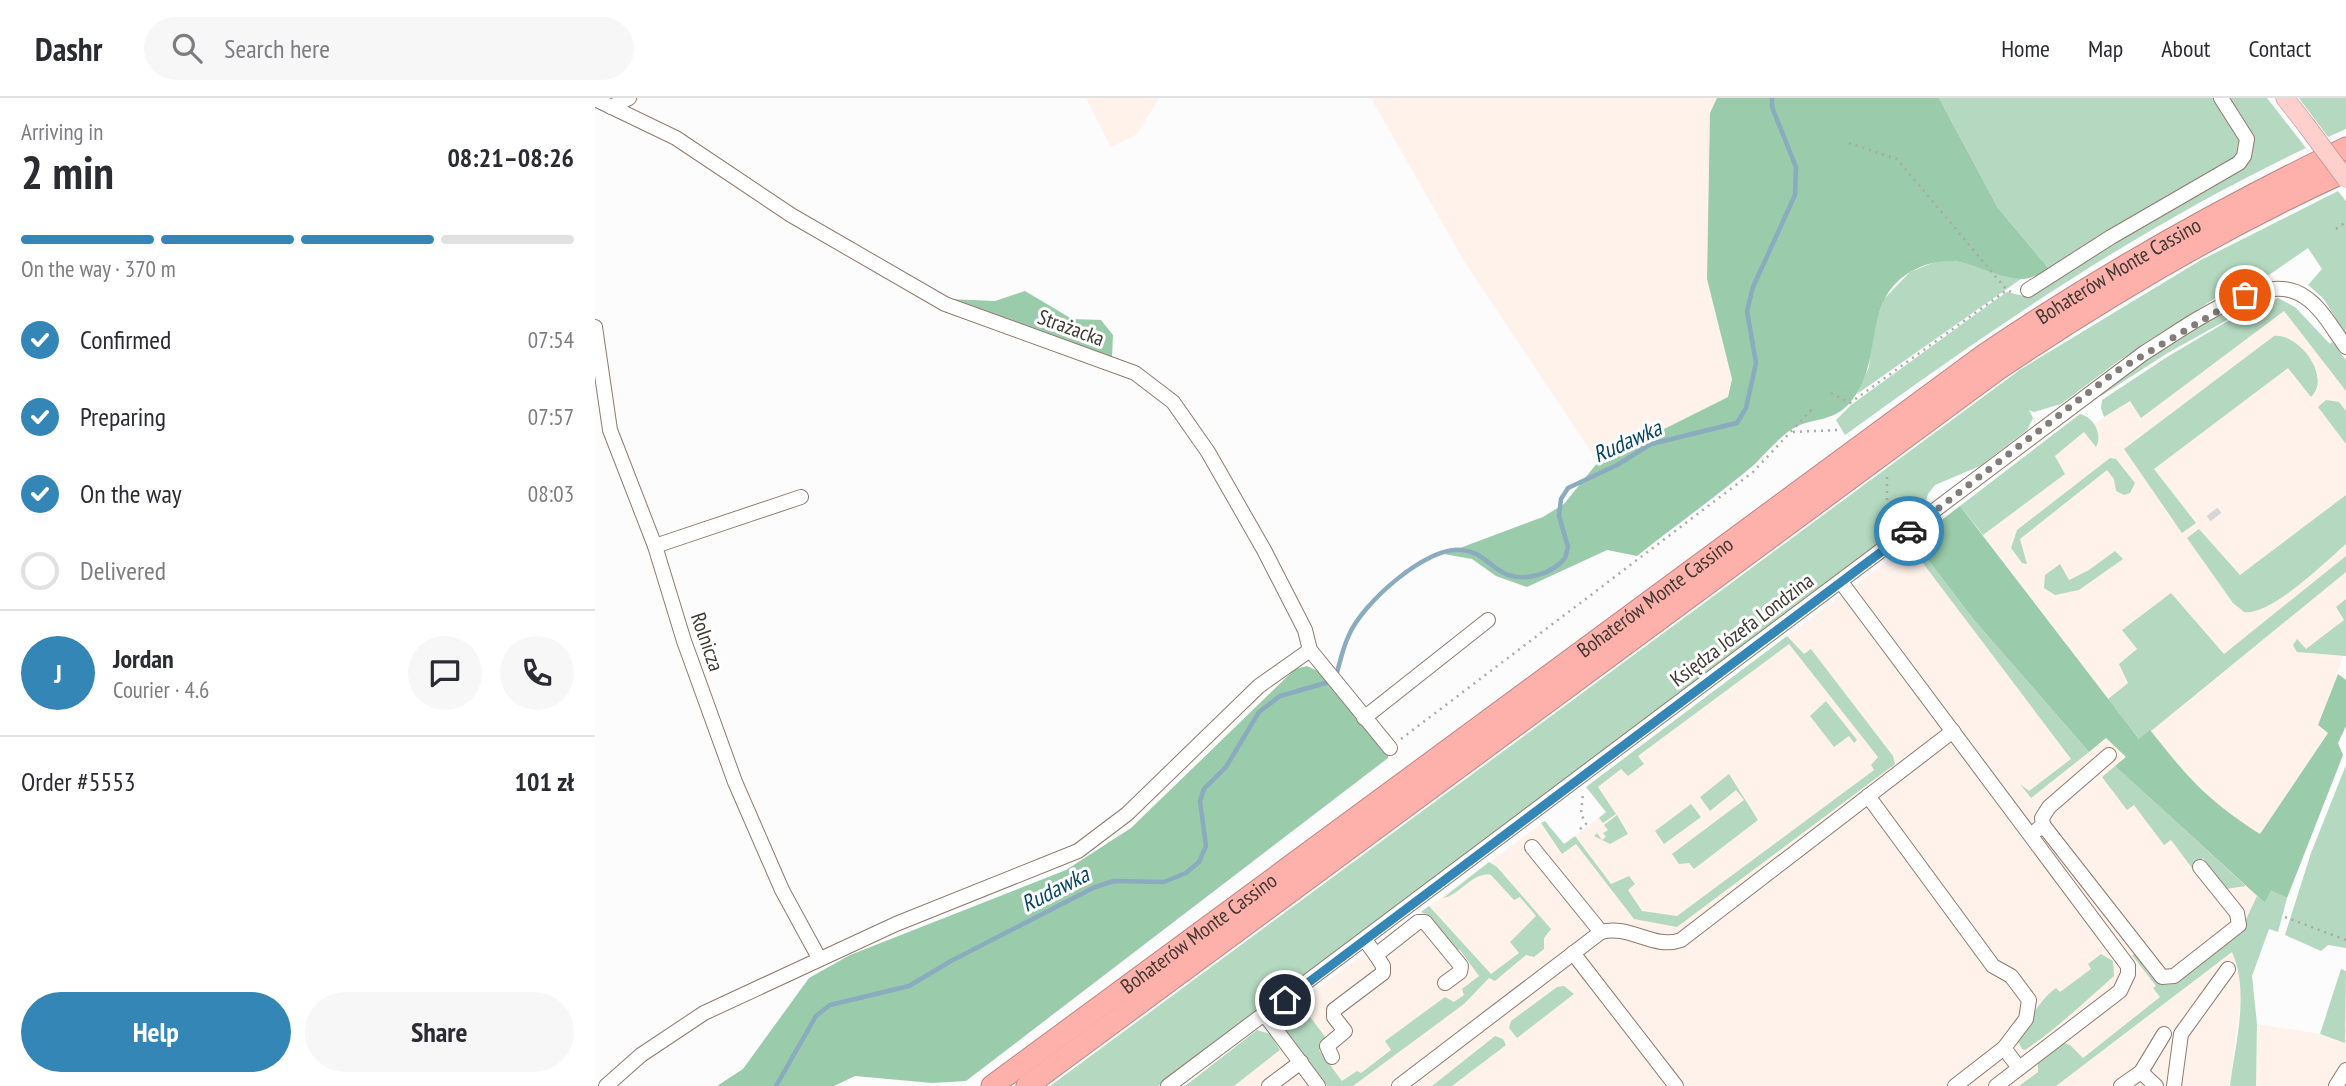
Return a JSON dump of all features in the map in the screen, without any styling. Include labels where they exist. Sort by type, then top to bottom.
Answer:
[{"type":"highway","name":"Bohaterów Monte Cassino","points":[[992,1086],[1984,355],[2064,300],[2153,247],[2346,148]]},
{"type":"highway","name":"Bohaterów Monte Cassino","points":[[1027,1086],[1997,370],[2125,287],[2251,217],[2342,176]]},
{"type":"main road","points":[[2285,98],[2342,176]]},
{"type":"street","points":[[611,107],[629,98]]},
{"type":"street","points":[[2028,290],[2111,237],[2239,163],[2244,156],[2247,139],[2221,98]]},
{"type":"street","name":"Strażacka","points":[[595,99],[676,138],[791,215],[945,304],[1135,373],[1173,402],[1208,453],[1264,550],[1305,630],[1310,650],[1390,748]]},
{"type":"street","name":"Księdza Józefa Londzina","points":[[1168,1086],[1901,537],[2115,372],[2245,295],[2275,288],[2305,296],[2346,348]]},
{"type":"street","name":"Rolnicza","points":[[595,327],[610,430],[655,546],[684,642],[735,782],[782,890],[819,958]]},
{"type":"street","points":[[655,546],[801,497]]},
{"type":"street","points":[[1841,582],[2128,966],[2128,974],[2120,991],[1996,1086]]},
{"type":"street","points":[[1364,718],[1488,620]]},
{"type":"street","points":[[606,1086],[641,1055],[704,1013],[819,958],[1078,851],[1127,814],[1259,685],[1310,650]]},
{"type":"street","points":[[1399,1086],[1601,932],[1614,928],[1662,943],[1681,940],[1952,731]]},
{"type":"street","points":[[2109,755],[2049,807],[2042,818],[2043,825],[2159,975],[2167,978],[2238,928],[2237,913],[2200,867]]},
{"type":"street","points":[[1868,796],[1993,966],[2011,976],[2029,1000],[2026,1019],[2004,1048],[1955,1086]]},
{"type":"street","points":[[2030,835],[2043,825]]},
{"type":"street","points":[[1532,847],[1601,932]]},
{"type":"street","points":[[1376,955],[1418,922],[1425,922],[1461,966],[1460,972],[1445,983]]},
{"type":"street","points":[[1332,1058],[1327,1046],[1345,1031],[1334,1017],[1334,1010],[1383,974],[1383,966],[1365,940]]},
{"type":"street","points":[[2120,956],[2135,945]]},
{"type":"street","points":[[1573,953],[1676,1086]]},
{"type":"street","points":[[2174,1086],[2181,1034],[2228,969]]},
{"type":"street","points":[[1265,1015],[1318,1086]]},
{"type":"street","points":[[2121,1086],[2141,1072],[2164,1034]]},
{"type":"street","points":[[2004,1048],[2019,1068]]},
{"type":"street","points":[[1269,1086],[1301,1062]]},
{"type":"street","points":[[2336,1086],[2346,1070]]},
{"type":"street","points":[[2141,1072],[2155,1086]]},
{"type":"path","points":[[1849,143],[1897,159],[2007,290],[2015,294],[2028,290]]},
{"type":"path","points":[[2336,229],[2346,222]]},
{"type":"path","points":[[1831,393],[1850,403],[2007,290]]},
{"type":"path","points":[[1390,748],[1753,472],[1814,407]]},
{"type":"path","points":[[1793,432],[1837,430]]},
{"type":"path","points":[[1887,477],[1889,519],[1901,537]]},
{"type":"path","points":[[1580,830],[1586,824],[1581,808],[1585,785]]},
{"type":"path","points":[[2285,917],[2346,940]]},
{"type":"shaded area","points":[[1086,98],[1159,98],[1137,134],[1111,147]]},
{"type":"shaded area","points":[[1371,98],[1717,98],[1710,113],[1707,279],[1732,379],[1728,397],[1598,462],[1464,261]]},
{"type":"shaded area","points":[[2282,302],[2346,386],[2346,648],[2319,725],[2328,732],[2260,835],[2217,807],[2190,781],[2150,731],[2140,740],[1974,523],[2094,424]]},
{"type":"shaded area","points":[[1914,541],[1974,620],[2089,752],[2106,738],[2271,889],[2248,939],[2230,1086],[1212,1086],[1293,1026],[1284,1013],[1545,821],[1564,844],[1606,812],[1586,787]]},
{"type":"shaded area","points":[[2257,1024],[2320,1034],[2339,1041],[2346,1026],[2346,1086],[2256,1086]]},
{"type":"green space","points":[[1717,98],[1939,98],[1998,208],[2050,270],[2019,279],[1955,261],[1942,261],[1912,271],[1897,282],[1886,296],[1875,328],[1865,378],[1849,404],[1833,415],[1789,431],[1741,476],[1637,556],[1607,550],[1527,587],[1496,576],[1472,559],[1444,554],[1543,517],[1564,504],[1598,462],[1728,397],[1732,379],[1707,279],[1710,113]]},
{"type":"green space","points":[[1939,98],[2216,98],[2241,141],[2239,156],[2050,270],[1998,208]]},
{"type":"green space","points":[[2225,98],[2267,98],[2306,148],[2245,178],[2126,245],[2012,318],[1845,435],[1836,420],[1851,405],[2007,292],[2024,296],[2249,156]]},
{"type":"green space","points":[[2299,98],[2346,98],[2346,129],[2328,137]]},
{"type":"green space","points":[[2338,191],[2346,201],[2346,334],[2323,298],[2308,285],[2322,269],[2308,248],[2269,275],[2234,286],[2120,360],[2061,404],[2034,412],[2029,410],[2033,418],[2027,430],[1980,466],[1935,485],[1928,494],[1925,505],[1901,529],[1158,1086],[1050,1086],[2021,369],[2201,260]]},
{"type":"green space","points":[[1942,259],[1981,266],[2021,279],[1857,394],[1869,367],[1872,332],[1884,299],[1910,272]]},
{"type":"green space","points":[[1025,291],[1072,319],[1101,320],[1113,335],[1112,358],[948,299],[995,301]]},
{"type":"green space","points":[[2268,297],[2166,354],[2101,396],[2103,391],[2181,336],[2246,304]]},
{"type":"green space","points":[[2278,298],[2295,307],[2330,344],[2332,342],[2346,360],[2346,391],[2284,311],[2141,418],[2130,401],[2104,417],[2102,400],[2233,318]]},
{"type":"green space","points":[[2274,336],[2293,341],[2310,358],[2318,379],[2316,389],[2311,397],[2288,368],[2154,469],[2196,523],[2182,533],[2124,449]]},
{"type":"green space","points":[[2326,400],[2339,402],[2346,411],[2346,444],[2318,407]]},
{"type":"green space","points":[[2080,414],[2096,427],[2096,447],[2084,432],[2055,456],[2065,474],[1983,535],[1960,506]]},
{"type":"green space","points":[[2110,458],[2116,459],[2135,483],[2130,493],[2124,495],[2116,491],[2114,479],[2107,470],[2020,539],[2027,564],[2022,563],[2011,548],[2017,530]]},
{"type":"green space","points":[[2346,495],[2346,544],[2283,597],[2255,611],[2244,612],[2233,603],[2187,538],[2199,529],[2240,575]]},
{"type":"green space","points":[[1960,506],[2139,739],[2150,730],[2200,788],[2226,811],[2260,834],[2328,733],[2318,725],[2338,674],[2346,680],[2346,726],[2338,743],[2343,755],[2287,898],[2271,890],[2265,903],[2115,766],[2126,757],[2106,738],[2089,752],[1974,620],[1914,541]]},
{"type":"green space","points":[[1918,546],[1974,620],[2089,752],[2031,798],[2020,784],[2029,791],[2071,759],[1913,550]]},
{"type":"green space","points":[[2115,551],[2123,559],[2079,590],[2055,595],[2044,588],[2045,575],[2060,564],[2069,580],[2089,570]]},
{"type":"green space","points":[[2346,556],[2346,572],[2140,740],[2108,699],[2128,683],[2119,664],[2137,649],[2122,630],[2171,593],[2224,654]]},
{"type":"green space","points":[[2346,599],[2346,656],[2297,652],[2293,645],[2297,639],[2306,649],[2344,620],[2336,607]]},
{"type":"green space","points":[[1787,636],[1804,654],[1811,649],[1893,756],[1895,764],[1677,927],[1634,919],[1576,844],[1562,854],[1541,823],[1545,821],[1564,844],[1575,836],[1611,884],[1629,876],[1635,884],[1628,890],[1642,911],[1677,916],[1874,770],[1871,765],[1878,757],[1789,644],[1638,756],[1644,764],[1628,776],[1621,769],[1598,787],[1616,814],[1603,823],[1599,818],[1606,812],[1586,787]]},
{"type":"green space","points":[[1307,666],[1322,673],[1388,753],[1388,758],[966,1081],[932,1083],[855,1076],[834,1086],[717,1086],[743,1069],[809,978],[850,955],[1066,870],[1131,828],[1295,669]]},
{"type":"green space","points":[[1826,701],[1857,740],[1854,743],[1849,736],[1834,747],[1810,716]]},
{"type":"green space","points":[[2346,765],[2346,948],[2328,945],[2321,951],[2285,935],[2311,853]]},
{"type":"green space","points":[[2115,766],[2246,886],[2226,889],[2203,858],[2192,868],[2171,840],[2164,845],[2134,805],[2127,810],[2102,777]]},
{"type":"green space","points":[[1729,774],[1758,820],[1694,869],[1689,863],[1679,864],[1672,854],[1744,800],[1736,790],[1710,811],[1700,797]]},
{"type":"green space","points":[[1691,804],[1701,817],[1664,844],[1655,831]]},
{"type":"green space","points":[[1617,815],[1628,834],[1610,844],[1602,840],[1606,837],[1603,833],[1608,830],[1604,825]]},
{"type":"green space","points":[[1489,862],[1497,867],[1551,929],[1544,938],[1544,949],[1534,957],[1526,955],[1495,981],[1489,978],[1464,1004],[1353,1086],[1327,1086],[1283,1026],[1284,1013],[1299,1002],[1329,1042],[1319,1050],[1342,1081],[1357,1071],[1361,1073],[1391,1050],[1385,1041],[1445,997],[1454,1002],[1464,995],[1462,989],[1479,976],[1460,950],[1454,948],[1428,915],[1421,912],[1429,906],[1491,974],[1519,953],[1510,942],[1536,916],[1520,897],[1514,900],[1491,875],[1478,877],[1443,898]]},
{"type":"green space","points":[[2271,889],[2287,898],[2278,932],[2269,929],[2252,976],[2257,1024],[2256,1086],[2230,1086],[2241,1001],[2232,952],[2056,1086],[2019,1086],[2038,1072],[2038,1062],[2064,1043],[2070,1045],[2083,1058],[2160,997],[2153,988],[2156,986],[2132,955],[2135,954],[2155,980],[2166,985],[2173,984],[2241,930],[2257,896],[2265,903]]},
{"type":"green space","points":[[2101,954],[2113,961],[2114,976],[2049,1033],[2025,1050],[2022,1049],[2016,1038],[2044,999],[2056,988],[2060,992],[2091,969],[2088,964]]},
{"type":"green space","points":[[2341,969],[2346,971],[2345,1043],[2320,1034]]},
{"type":"green space","points":[[1564,986],[1574,994],[1517,1038],[1509,1028],[1511,1021],[1557,987]]},
{"type":"green space","points":[[1257,1030],[1270,1034],[1280,1050],[1234,1086],[1185,1086]]},
{"type":"green space","points":[[1495,1036],[1503,1039],[1506,1045],[1452,1086],[1432,1086]]},
{"type":"waterway","name":"Rudawka","points":[[1336,676],[1345,644],[1356,622],[1381,593],[1414,567],[1447,551],[1461,550],[1472,552],[1512,576],[1523,577],[1546,572],[1565,558],[1568,547],[1559,516],[1561,499],[1568,488],[1617,465],[1651,444],[1737,423],[1746,408],[1756,363],[1747,311],[1753,287],[1795,195],[1796,167],[1772,107],[1772,98]]},
{"type":"waterway","name":"Rudawka","points":[[776,1086],[816,1016],[830,1005],[909,986],[951,961],[1095,887],[1114,881],[1164,882],[1186,873],[1199,862],[1206,846],[1200,801],[1204,789],[1226,767],[1259,712],[1280,696],[1329,682]]},
{"type":"tunnel","points":[[2212,512],[2216,517]]},
{"type":"way so far","points":[[1909,531],[2115,372],[2245,295]]},
{"type":"route","points":[[1285,1000],[1909,531]]}]
